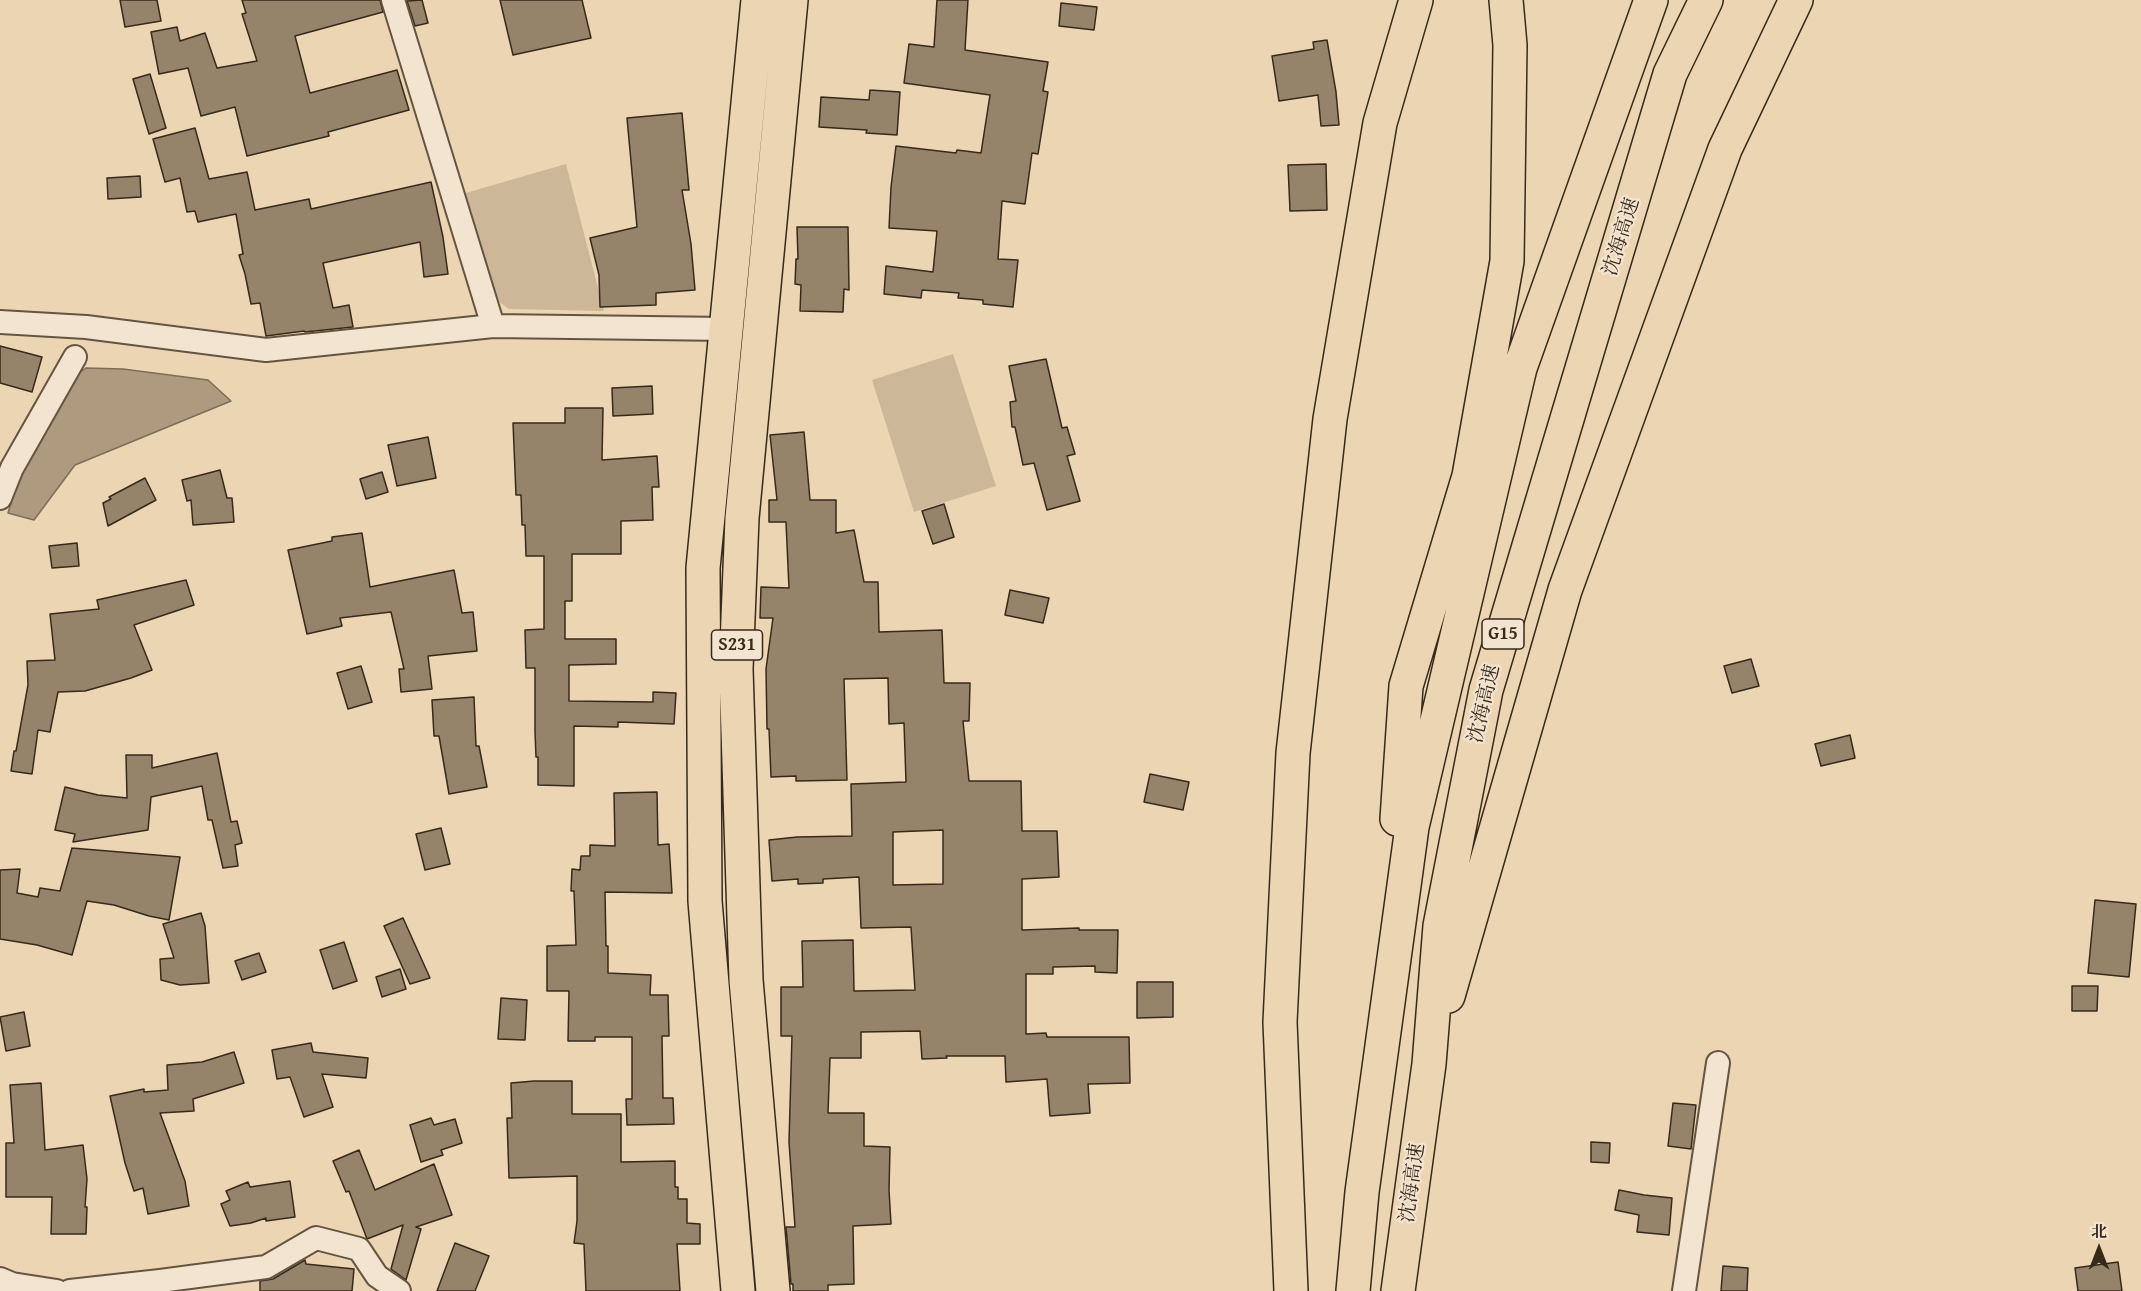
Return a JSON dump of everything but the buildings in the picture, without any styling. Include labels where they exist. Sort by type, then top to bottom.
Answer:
[{"type":"main road","points":[[738,1291],[705,901],[703,568],[758,0]]},
{"type":"main road","name":"S231","points":[[773,1291],[746,980],[736,669],[742,518],[791,0]]},
{"type":"main road","points":[[1291,1291],[1280,1022],[1293,753],[1330,419],[1380,123],[1416,0]]},
{"type":"main road","points":[[1381,1057],[1406,686],[1469,476],[1507,261],[1510,45],[1506,0]]},
{"type":"main road","name":"G15","points":[[1353,1291],[1362,1192],[1412,827],[1520,368],[1651,0]]},
{"type":"main road","name":"沈海高速","points":[[1398,1291],[1429,1064],[1440,926],[1486,690],[1670,74],[1706,0]]},
{"type":"main road","points":[[1429,1064],[1565,590],[1725,149],[1796,0]]},
{"type":"street","points":[[393,0],[493,326]]},
{"type":"street","points":[[0,322],[86,327],[266,351],[493,326],[726,328]]},
{"type":"street","points":[[0,498],[12,468],[75,357]]},
{"type":"street","points":[[1684,1291],[1718,1063]]},
{"type":"street","points":[[70,1291],[266,1267],[315,1238],[359,1249],[377,1276],[399,1291]]},
{"type":"street","points":[[0,1279],[12,1284],[57,1291]]},
{"type":"shaded area","points":[[566,164],[604,311],[509,309],[491,296],[462,194]]},
{"type":"shaded area","points":[[953,354],[996,486],[914,512],[872,380]]},
{"type":"shaded area","points":[[86,368],[123,369],[208,380],[231,401],[75,465],[34,520],[8,513],[16,486],[67,381]]}]
